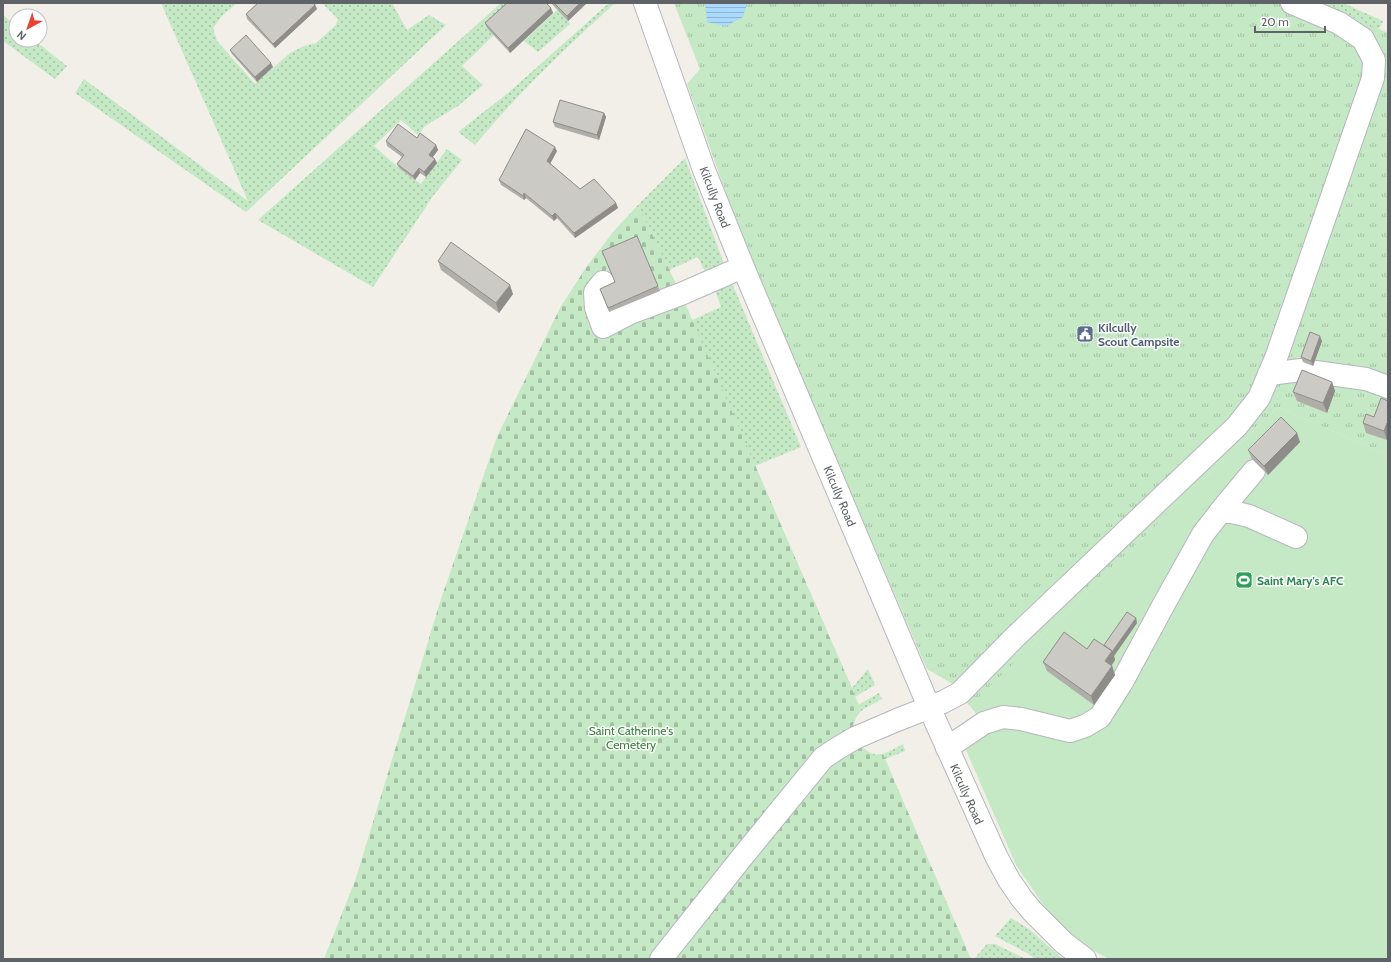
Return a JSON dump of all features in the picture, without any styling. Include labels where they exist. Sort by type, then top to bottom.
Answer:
[{"type":"street","name":"Kilcully Road","points":[[645,3],[704,170],[743,267],[946,748],[996,856],[1009,880],[1033,912],[1064,943],[1085,959]]},
{"type":"street","points":[[661,959],[757,838],[824,758],[855,738],[943,702],[960,693],[1016,636],[1237,426],[1259,398],[1276,358],[1380,81],[1374,60],[1363,39],[1339,23],[1292,3]]},
{"type":"street","points":[[603,282],[595,292],[596,308],[603,327],[630,313],[681,294],[743,267]]},
{"type":"street","points":[[1269,374],[1301,370],[1366,379],[1388,387]]},
{"type":"street","points":[[946,748],[984,723],[1003,717],[1021,718],[1070,731],[1085,726],[1100,717],[1122,682],[1203,534],[1254,471]]},
{"type":"street","points":[[1220,512],[1232,512],[1249,516],[1296,537]]},
{"type":"green space","points":[[161,3],[237,3],[222,16],[213,28],[217,41],[255,84],[290,53],[304,46],[316,43],[336,25],[338,19],[324,5],[325,3],[392,3],[407,30],[429,15],[446,25],[246,212],[75,93],[84,79],[248,201]]},
{"type":"green space","points":[[501,3],[514,3],[494,35],[462,66],[483,85],[458,106],[425,126],[418,135],[401,120],[374,146],[399,168],[421,184],[447,149],[462,160],[433,196],[373,287],[258,220]]},
{"type":"green space","points":[[609,3],[615,3],[560,54],[491,126],[475,145],[458,132],[508,93]]},
{"type":"green space","name":"Kilcully Scout Campsite","points":[[674,3],[1321,3],[1388,33],[1388,455],[1278,407],[970,706],[951,683],[927,669],[751,262],[687,84],[700,69]]},
{"type":"green space","points":[[1309,3],[1343,3],[1383,21],[1379,29]]},
{"type":"green space","points":[[558,9],[570,24],[538,52],[524,41]]},
{"type":"green space","points":[[3,15],[8,19],[8,45],[3,41]]},
{"type":"green space","points":[[13,48],[44,48],[67,66],[55,79]]},
{"type":"green space","points":[[685,158],[724,264],[705,272],[698,257],[669,270],[638,205]]},
{"type":"green space","name":"Saint Catherine's Cemetery","points":[[638,205],[681,294],[861,710],[853,723],[854,736],[858,743],[870,754],[883,754],[971,959],[324,959],[356,878],[441,599],[497,437],[560,308],[585,269],[613,232]]},
{"type":"green space","points":[[732,283],[801,447],[755,466],[852,688],[868,669],[875,685],[848,701],[685,303],[692,320],[721,307],[715,290]]},
{"type":"green space","name":"Saint Mary's AFC","points":[[1278,407],[1388,455],[1388,959],[1109,959],[1087,947],[1051,916],[1016,865],[966,750],[988,728],[970,706]]},
{"type":"green space","points":[[879,693],[882,699],[865,708],[855,719],[853,733],[846,712]]},
{"type":"green space","points":[[903,744],[905,751],[885,759],[872,762],[860,745],[876,755],[886,753]]},
{"type":"green space","points":[[1011,918],[1029,929],[1063,959],[1035,959],[1027,953],[995,936]]},
{"type":"green space","points":[[987,944],[995,944],[1026,959],[974,959]]},
{"type":"water","points":[[705,3],[747,3],[743,17],[726,26],[707,22]]},
{"type":"building","points":[[258,3],[314,3],[315,5],[273,44],[246,14]]},
{"type":"building","points":[[507,3],[546,3],[551,8],[508,48],[485,23]]},
{"type":"building","points":[[554,3],[580,3],[567,16]]},
{"type":"building","points":[[246,35],[271,63],[255,77],[230,50]]},
{"type":"building","points":[[560,100],[604,113],[597,135],[553,122]]},
{"type":"building","points":[[398,124],[417,138],[420,133],[436,145],[429,155],[435,159],[424,172],[419,168],[413,176],[397,164],[404,155],[386,141]]},
{"type":"building","points":[[526,129],[555,147],[547,161],[580,189],[594,179],[616,203],[574,233],[555,213],[552,216],[524,193],[523,196],[499,180]]},
{"type":"building","points":[[637,236],[658,286],[608,308],[600,289],[615,282],[602,251]]},
{"type":"building","points":[[451,242],[510,285],[496,303],[438,261]]},
{"type":"building","points":[[1310,332],[1320,336],[1311,361],[1301,357]]},
{"type":"building","points":[[1302,370],[1332,382],[1323,403],[1293,392]]},
{"type":"building","points":[[1381,398],[1388,401],[1388,423],[1384,431],[1363,423],[1366,414],[1374,417]]},
{"type":"building","points":[[1281,417],[1297,433],[1264,466],[1248,450]]},
{"type":"building","points":[[1127,612],[1136,618],[1112,652],[1104,645]]},
{"type":"building","points":[[1064,632],[1087,649],[1094,639],[1112,651],[1105,661],[1112,666],[1091,696],[1043,662]]},
{"type":"place","name":"Kilcully Scout Campsite","points":[[1085,334]]},
{"type":"place","name":"Saint Mary's AFC","points":[[1244,580]]}]
